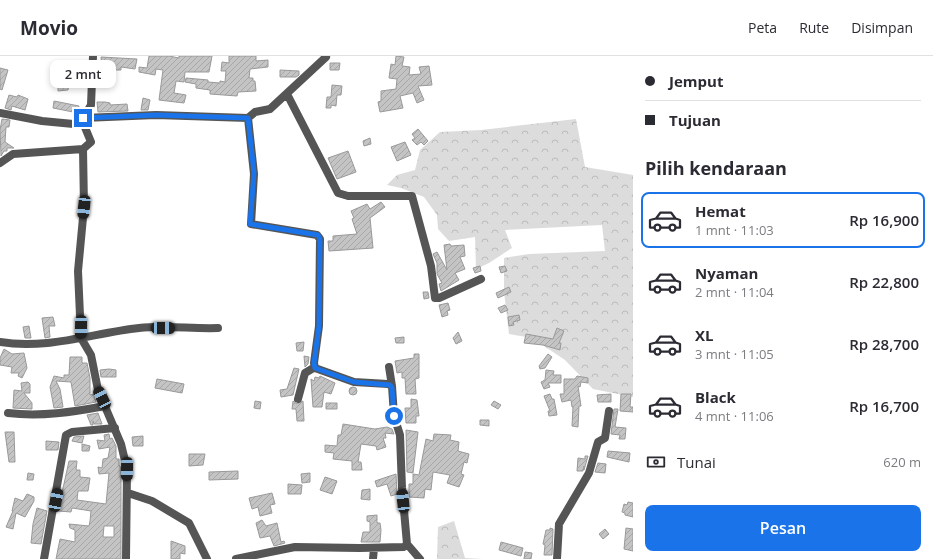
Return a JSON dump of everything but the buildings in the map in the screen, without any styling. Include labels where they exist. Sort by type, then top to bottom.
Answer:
[{"type":"street","points":[[0,163],[13,154],[83,149],[91,142],[83,121],[91,105],[93,56]]},
{"type":"street","points":[[0,113],[42,121],[83,121],[156,115],[248,118],[256,112],[270,109],[326,57]]},
{"type":"street","points":[[287,94],[338,193],[348,196],[412,196],[431,266],[435,298],[439,298],[481,279]]},
{"type":"street","points":[[248,118],[254,173],[250,224],[318,235],[320,239],[319,326],[315,367]]},
{"type":"street","points":[[83,149],[84,207],[78,271],[81,338],[91,354],[98,390],[121,444],[127,469],[128,493],[126,559]]},
{"type":"street","points":[[0,342],[23,345],[81,338],[139,328],[218,328]]},
{"type":"street","points":[[315,367],[318,370],[354,382],[392,386]]},
{"type":"street","points":[[298,399],[305,373],[315,367]]},
{"type":"street","points":[[389,367],[394,416],[400,435],[402,488],[407,544],[420,559]]},
{"type":"street","points":[[8,413],[31,415],[72,412],[106,406]]},
{"type":"street","points":[[557,559],[559,524],[589,473],[599,441],[606,437],[609,410]]},
{"type":"street","points":[[44,559],[66,436],[72,432],[115,428]]},
{"type":"street","points":[[128,493],[152,501],[189,523],[207,559]]},
{"type":"street","points":[[236,559],[295,547],[374,548],[404,547],[407,544]]},
{"type":"street","points":[[373,559],[374,548]]},
{"type":"green space","points":[[576,119],[585,167],[633,175],[633,397],[593,389],[565,360],[532,338],[509,334],[504,292],[504,258],[529,254],[605,251],[602,225],[505,230],[512,248],[489,263],[476,269],[475,237],[449,241],[438,229],[437,215],[424,197],[401,188],[387,185],[397,175],[415,170],[420,150],[440,132],[481,130]]},
{"type":"green space","points":[[454,521],[465,558],[483,559],[437,559],[438,527]]},
{"type":"route","points":[[83,118],[156,115],[237,116],[248,118],[254,173],[250,203],[250,224],[318,235],[320,239],[319,326],[318,344],[314,363],[315,368],[354,382],[388,384],[392,386],[394,416]]}]
